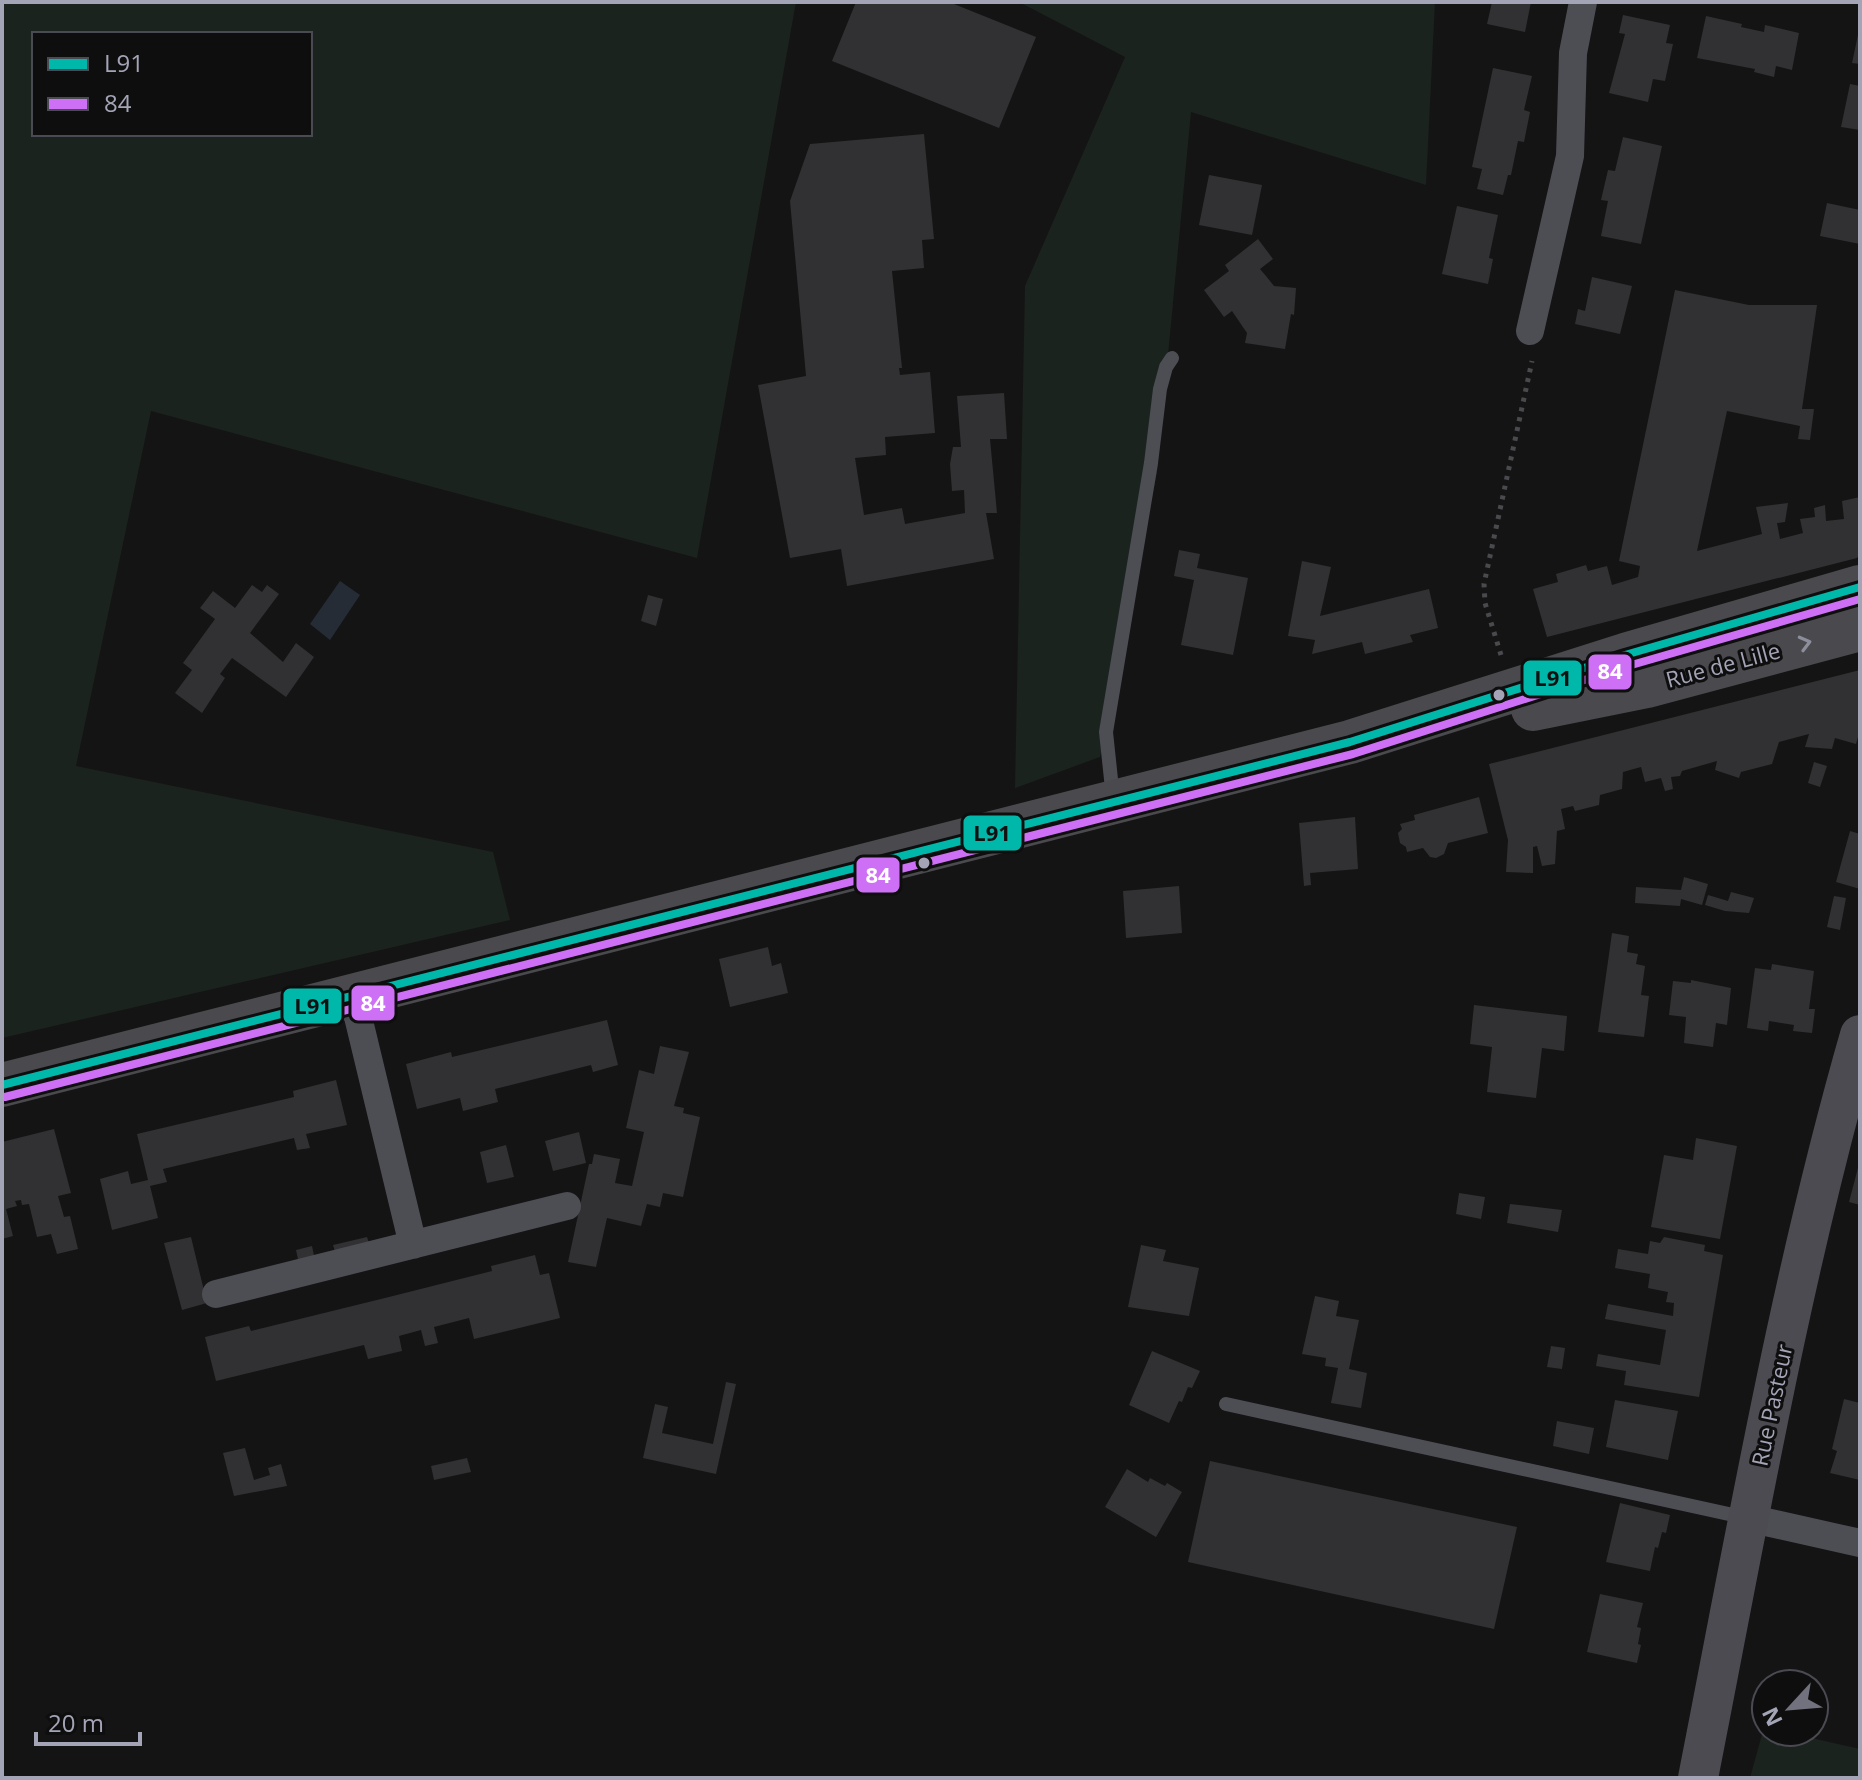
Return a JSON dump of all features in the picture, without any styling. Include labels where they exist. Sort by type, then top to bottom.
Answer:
[{"type":"main road","name":"Rue de Lille","points":[[2,1085],[1350,742],[1512,690],[1860,587]]},
{"type":"main road","name":"Rue de Lille","points":[[1350,742],[1612,694],[1860,629]]},
{"type":"main road","name":"Rue Pasteur","points":[[1698,1778],[1748,1518],[1822,1173],[1860,1035]]},
{"type":"street","points":[[1530,331],[1570,156],[1573,53],[1583,2]]},
{"type":"street","points":[[353,996],[413,1245]]},
{"type":"street","points":[[216,1294],[567,1206]]},
{"type":"street","points":[[1748,1518],[1860,1543]]},
{"type":"lane","points":[[1114,802],[1106,732],[1149,475],[1160,389],[1172,358]]},
{"type":"lane","points":[[1226,1404],[1748,1518]]},
{"type":"path","points":[[1512,690],[1485,603],[1484,584],[1533,354],[1530,331]]},
{"type":"shaded area","points":[[2,2],[796,2],[697,558],[151,411],[76,766],[493,852],[510,920],[2,1038]]},
{"type":"shaded area","points":[[1019,2],[1435,2],[1426,185],[1191,112],[1157,472],[1100,757],[1015,788],[1025,286],[1125,57]]},
{"type":"shaded area","points":[[340,581],[360,595],[330,640],[310,624]]},
{"type":"shaded area","points":[[1830,1742],[1860,1749],[1860,1778],[1750,1778],[1758,1748],[1830,1748]]},
{"type":"building","points":[[856,2],[949,2],[1036,37],[999,128],[832,61]]},
{"type":"building","points":[[1492,2],[1531,2],[1525,32],[1487,24]]},
{"type":"building","points":[[1623,15],[1670,25],[1666,43],[1673,44],[1665,81],[1653,79],[1648,102],[1609,93],[1625,34],[1619,33]]},
{"type":"building","points":[[1706,16],[1764,32],[1765,25],[1799,33],[1792,70],[1776,66],[1774,77],[1754,72],[1755,69],[1697,58]]},
{"type":"building","points":[[1860,30],[1860,64],[1852,63]]},
{"type":"building","points":[[1493,68],[1532,76],[1524,110],[1530,112],[1524,142],[1518,141],[1503,195],[1477,189],[1482,169],[1472,167]]},
{"type":"building","points":[[1850,84],[1860,86],[1860,130],[1841,127]]},
{"type":"building","points":[[924,134],[934,239],[922,240],[924,268],[892,271],[902,368],[899,368],[900,375],[930,372],[935,433],[885,437],[886,455],[855,458],[864,515],[902,508],[905,524],[965,513],[964,490],[952,491],[950,464],[953,447],[961,447],[957,396],[1004,393],[1007,439],[990,439],[997,513],[986,513],[994,559],[847,586],[841,549],[790,558],[758,385],[806,376],[790,201],[810,144]]},
{"type":"building","points":[[1623,137],[1662,146],[1641,244],[1601,236],[1608,201],[1601,200],[1608,170],[1615,171]]},
{"type":"building","points":[[1209,175],[1262,185],[1252,235],[1199,225]]},
{"type":"building","points":[[1827,203],[1860,210],[1860,244],[1820,236]]},
{"type":"building","points":[[1457,206],[1498,215],[1489,258],[1493,259],[1488,284],[1442,274]]},
{"type":"building","points":[[1258,239],[1273,259],[1260,269],[1274,286],[1296,288],[1294,315],[1291,314],[1285,349],[1245,343],[1247,333],[1232,311],[1224,317],[1204,290],[1229,271],[1225,265]]},
{"type":"building","points":[[1592,277],[1632,286],[1620,334],[1575,324],[1578,309],[1585,311]]},
{"type":"building","points":[[1675,290],[1749,305],[1817,305],[1802,409],[1814,409],[1810,440],[1798,439],[1800,426],[1727,411],[1697,551],[1762,534],[1756,507],[1788,503],[1785,522],[1777,523],[1780,539],[1803,533],[1800,519],[1815,517],[1814,508],[1825,505],[1826,521],[1844,519],[1842,501],[1860,497],[1860,554],[1857,558],[1547,637],[1533,589],[1558,582],[1556,574],[1586,565],[1588,571],[1607,566],[1612,585],[1638,577],[1640,566],[1619,561]]},
{"type":"building","points":[[1179,550],[1200,554],[1197,568],[1248,578],[1233,655],[1181,645],[1194,580],[1174,576]]},
{"type":"building","points":[[1302,561],[1331,567],[1320,616],[1429,589],[1438,628],[1410,635],[1413,642],[1365,654],[1362,642],[1312,654],[1315,640],[1288,636]]},
{"type":"building","points":[[252,585],[262,592],[267,585],[279,594],[250,633],[283,662],[296,643],[314,657],[286,697],[232,658],[220,674],[225,678],[202,713],[175,693],[192,670],[183,663],[215,619],[200,608],[213,591],[235,608]]},
{"type":"building","points":[[648,595],[663,599],[656,626],[641,621]]},
{"type":"building","points":[[1860,670],[1860,730],[1856,744],[1835,738],[1832,749],[1805,747],[1809,734],[1779,742],[1772,764],[1741,772],[1739,778],[1715,770],[1717,761],[1671,777],[1673,789],[1665,791],[1661,778],[1645,782],[1641,767],[1623,772],[1622,789],[1600,795],[1599,805],[1575,811],[1573,806],[1561,809],[1565,829],[1557,831],[1555,864],[1542,866],[1537,846],[1533,847],[1533,873],[1506,872],[1508,840],[1489,764]]},
{"type":"building","points":[[1814,762],[1827,766],[1820,787],[1808,783]]},
{"type":"building","points":[[1479,797],[1488,833],[1448,843],[1444,854],[1436,858],[1430,857],[1423,848],[1407,852],[1400,843],[1400,824],[1415,820],[1414,815]]},
{"type":"building","points":[[1355,817],[1358,869],[1310,873],[1311,885],[1304,886],[1299,823]]},
{"type":"building","points":[[1850,831],[1860,834],[1860,889],[1836,882]]},
{"type":"building","points":[[1684,877],[1708,884],[1702,905],[1681,899],[1680,906],[1635,903],[1636,887],[1681,890]]},
{"type":"building","points":[[1179,886],[1182,933],[1126,938],[1123,891]]},
{"type":"building","points":[[1731,892],[1754,898],[1749,913],[1705,905],[1708,895],[1728,901]]},
{"type":"building","points":[[1834,896],[1846,898],[1840,930],[1827,927]]},
{"type":"building","points":[[1612,933],[1629,936],[1627,952],[1638,954],[1636,964],[1645,966],[1641,995],[1649,996],[1644,1037],[1598,1032]]},
{"type":"building","points":[[768,947],[772,966],[781,963],[788,993],[730,1007],[719,959]]},
{"type":"building","points":[[1772,964],[1814,971],[1809,1009],[1815,1009],[1812,1033],[1793,1031],[1794,1025],[1769,1021],[1768,1031],[1747,1028],[1755,968],[1771,970]]},
{"type":"building","points":[[1691,980],[1731,988],[1727,1025],[1716,1023],[1713,1047],[1684,1043],[1686,1017],[1669,1015],[1673,981],[1691,983]]},
{"type":"building","points":[[1474,1005],[1567,1016],[1564,1051],[1542,1048],[1536,1098],[1487,1092],[1492,1047],[1470,1044]]},
{"type":"building","points":[[607,1020],[618,1065],[593,1072],[591,1065],[495,1089],[498,1102],[463,1111],[460,1098],[417,1109],[406,1064],[451,1052],[452,1057]]},
{"type":"building","points":[[660,1046],[689,1052],[674,1106],[684,1108],[683,1113],[700,1117],[683,1197],[663,1193],[660,1207],[647,1204],[641,1226],[607,1218],[596,1267],[568,1262],[589,1164],[592,1164],[594,1154],[620,1159],[615,1183],[632,1186],[644,1132],[626,1128],[639,1070],[654,1074]]},
{"type":"building","points":[[336,1080],[347,1125],[306,1134],[310,1148],[297,1150],[294,1138],[163,1169],[167,1182],[150,1186],[158,1218],[112,1230],[100,1179],[128,1171],[131,1184],[148,1180],[137,1134],[294,1097],[293,1091]]},
{"type":"building","points":[[54,1129],[71,1193],[58,1196],[64,1217],[70,1216],[78,1249],[57,1254],[51,1234],[37,1237],[29,1204],[22,1205],[21,1200],[15,1201],[17,1206],[6,1209],[13,1236],[2,1239],[2,1142]]},
{"type":"building","points":[[579,1132],[586,1163],[553,1171],[545,1141]]},
{"type":"building","points":[[1696,1138],[1737,1146],[1720,1239],[1651,1227],[1664,1155],[1693,1160]]},
{"type":"building","points":[[506,1145],[514,1177],[487,1183],[480,1152]]},
{"type":"building","points":[[1860,1164],[1860,1205],[1849,1202]]},
{"type":"building","points":[[1459,1193],[1485,1197],[1481,1219],[1456,1214]]},
{"type":"building","points":[[1510,1204],[1562,1210],[1558,1232],[1507,1223]]},
{"type":"building","points":[[191,1237],[207,1303],[182,1310],[164,1243]]},
{"type":"building","points":[[367,1237],[370,1246],[336,1255],[333,1245]]},
{"type":"building","points":[[1664,1237],[1705,1245],[1704,1251],[1723,1255],[1699,1397],[1624,1385],[1626,1371],[1596,1366],[1598,1354],[1660,1365],[1666,1330],[1605,1319],[1608,1304],[1673,1316],[1674,1303],[1666,1302],[1668,1292],[1648,1288],[1650,1274],[1615,1268],[1618,1249],[1648,1254],[1650,1241],[1660,1243]]},
{"type":"building","points":[[1141,1245],[1166,1250],[1163,1261],[1199,1268],[1189,1316],[1128,1307]]},
{"type":"building","points":[[312,1246],[315,1260],[299,1264],[296,1250]]},
{"type":"building","points":[[535,1255],[540,1275],[549,1273],[560,1318],[474,1339],[469,1318],[434,1327],[438,1343],[425,1346],[421,1330],[399,1336],[402,1351],[368,1359],[364,1345],[216,1381],[205,1337],[249,1326],[251,1331],[389,1297],[492,1271],[491,1266]]},
{"type":"building","points":[[1315,1296],[1339,1301],[1336,1316],[1359,1320],[1349,1369],[1367,1373],[1361,1408],[1331,1403],[1338,1368],[1325,1366],[1326,1358],[1302,1354]]},
{"type":"building","points":[[1551,1346],[1565,1348],[1562,1369],[1547,1367]]},
{"type":"building","points":[[1152,1351],[1200,1371],[1192,1388],[1188,1387],[1182,1402],[1179,1401],[1169,1423],[1129,1405]]},
{"type":"building","points":[[726,1382],[736,1384],[716,1474],[643,1458],[655,1404],[668,1407],[662,1433],[713,1444]]},
{"type":"building","points":[[1844,1399],[1860,1403],[1860,1480],[1830,1473],[1837,1451],[1832,1449]]},
{"type":"building","points":[[1615,1400],[1678,1411],[1668,1460],[1606,1447]]},
{"type":"building","points":[[1557,1421],[1594,1428],[1589,1454],[1553,1446]]},
{"type":"building","points":[[245,1448],[254,1480],[270,1475],[268,1468],[281,1464],[287,1486],[234,1496],[223,1453]]},
{"type":"building","points":[[467,1458],[471,1472],[434,1480],[431,1466]]},
{"type":"building","points":[[1210,1461],[1517,1527],[1494,1629],[1188,1562]]},
{"type":"building","points":[[1127,1469],[1148,1482],[1150,1478],[1165,1486],[1167,1483],[1182,1492],[1156,1537],[1105,1507]]},
{"type":"building","points":[[1620,1503],[1670,1515],[1666,1533],[1662,1532],[1658,1548],[1655,1547],[1650,1571],[1606,1562]]},
{"type":"building","points":[[1600,1594],[1643,1603],[1637,1627],[1641,1628],[1638,1644],[1641,1645],[1637,1663],[1587,1652]]},
{"type":"transit line","name":"L91","points":[[2,1085],[1350,742],[1625,655],[1860,587]]},
{"type":"transit line","name":"84","points":[[5,1097],[1353,754],[1628,666],[1860,599]]}]
